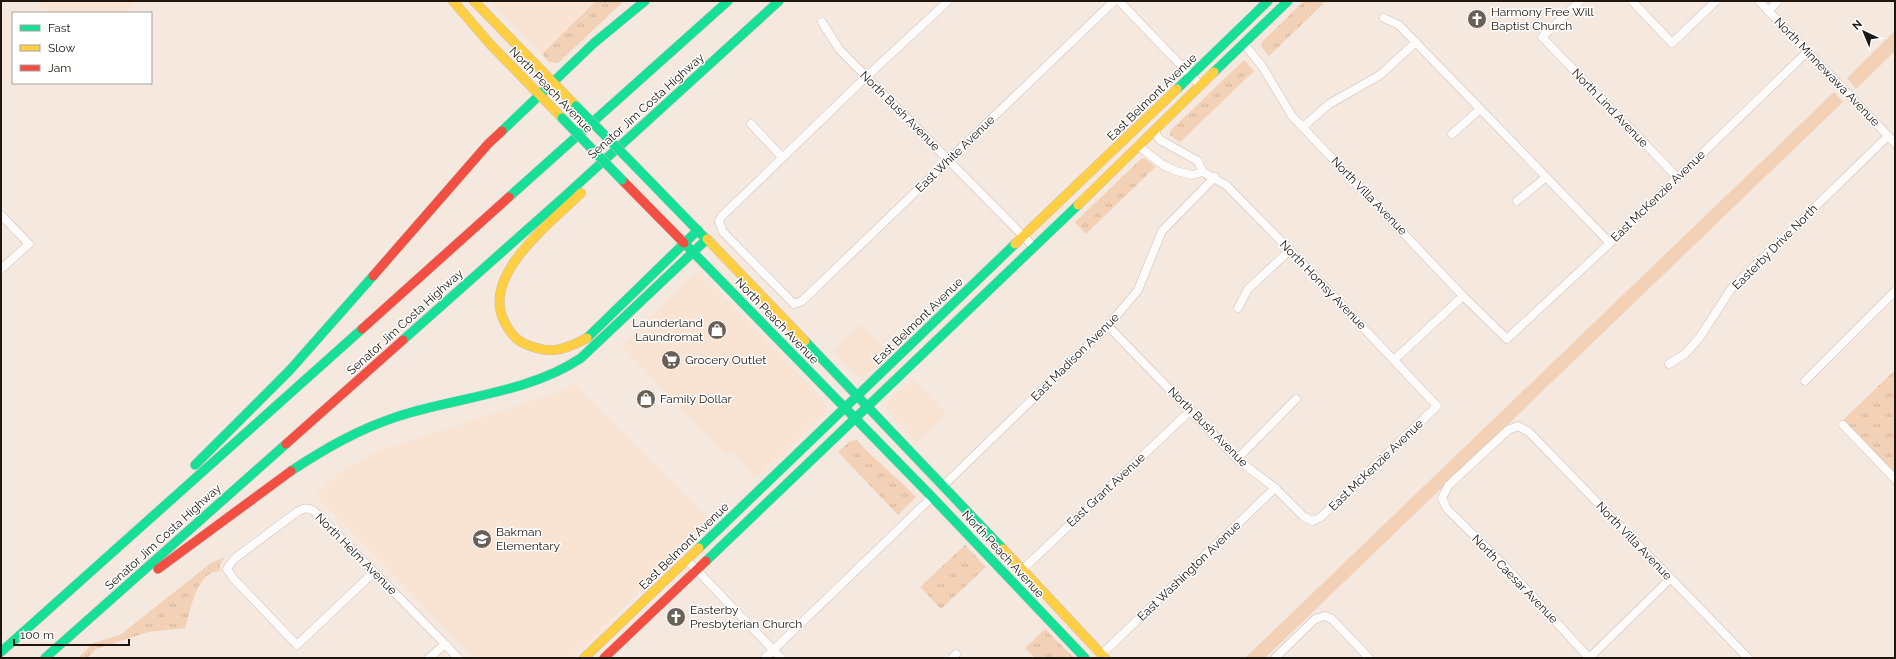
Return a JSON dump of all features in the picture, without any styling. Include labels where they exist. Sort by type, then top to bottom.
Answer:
[{"type":"main road","name":"North Peach Avenue","points":[[453,1],[490,44],[538,95],[957,522],[1084,658]]},
{"type":"main road","points":[[462,1],[469,8],[485,13]]},
{"type":"main road","name":"North Peach Avenue","points":[[474,1],[858,395],[1103,656]]},
{"type":"main road","points":[[57,603],[290,370],[459,176],[538,95],[612,26],[645,1]]},
{"type":"main road","name":"Senator Jim Costa Highway","points":[[1,652],[728,1]]},
{"type":"main road","points":[[698,230],[587,338],[570,349],[546,352],[528,347],[510,332],[500,314],[498,297],[502,280],[513,262],[580,194],[780,1]]},
{"type":"main road","name":"Senator Jim Costa Highway","points":[[45,658],[553,206],[780,1]]},
{"type":"main road","name":"East Belmont Avenue","points":[[584,658],[1268,1]]},
{"type":"main road","name":"East Belmont Avenue","points":[[604,658],[1034,247],[1288,1]]},
{"type":"main road","points":[[78,628],[286,474],[330,445],[353,434],[399,416],[537,380],[566,368],[581,358],[707,239]]},
{"type":"main road","points":[[957,522],[973,531],[1012,570],[1022,570]]},
{"type":"street","points":[[751,124],[782,157],[948,1]]},
{"type":"street","name":"East White Avenue","points":[[782,157],[722,216],[719,221],[724,232],[794,304],[802,301],[1114,1]]},
{"type":"street","points":[[1119,1],[1200,85]]},
{"type":"street","name":"North Lind Avenue","points":[[1580,1],[1542,37],[1678,178]]},
{"type":"street","points":[[1632,1],[1672,43],[1716,1]]},
{"type":"street","name":"North Minnewawa Avenue","points":[[1759,1],[1895,143]]},
{"type":"street","points":[[1768,11],[1778,1]]},
{"type":"street","points":[[1384,18],[1399,24],[1610,243]]},
{"type":"street","name":"North Bush Avenue","points":[[822,22],[839,49],[1034,247]]},
{"type":"street","points":[[1303,127],[1329,104],[1380,75],[1416,42]]},
{"type":"street","name":"North Villa Avenue","points":[[1244,44],[1256,57],[1282,102],[1303,127],[1463,296],[1507,339]]},
{"type":"street","name":"East McKenzie Avenue","points":[[1507,339],[1678,178],[1807,52]]},
{"type":"street","points":[[1452,134],[1480,109]]},
{"type":"street","points":[[1156,128],[1156,134],[1160,140],[1198,160],[1203,172]]},
{"type":"street","name":"Easterby Drive North","points":[[1669,364],[1685,354],[1700,337],[1732,289],[1888,136]]},
{"type":"street","name":"North Homsy Avenue","points":[[1136,148],[1141,148],[1163,165],[1176,171],[1192,176],[1203,172],[1215,177],[1226,185],[1290,250],[1437,406]]},
{"type":"street","name":"East Madison Avenue","points":[[944,485],[1108,326],[1138,290],[1162,231],[1215,177]]},
{"type":"street","points":[[1517,201],[1546,177]]},
{"type":"street","points":[[1,215],[29,244],[1,269]]},
{"type":"street","points":[[1238,308],[1248,289],[1290,250]]},
{"type":"street","points":[[1805,381],[1895,291]]},
{"type":"street","points":[[1395,360],[1463,296]]},
{"type":"street","name":"North Bush Avenue","points":[[1108,326],[1237,459],[1275,488],[1304,517],[1313,521]]},
{"type":"street","points":[[1237,459],[1296,399]]},
{"type":"street","name":"East McKenzie Avenue","points":[[1313,521],[1321,517],[1437,406]]},
{"type":"street","name":"East Grant Avenue","points":[[1022,570],[1191,410]]},
{"type":"street","points":[[1843,425],[1895,479]]},
{"type":"street","name":"North Villa Avenue","points":[[1518,426],[1529,432],[1748,658]]},
{"type":"street","name":"North Caesar Avenue","points":[[1518,426],[1508,430],[1448,486],[1442,498],[1447,509],[1505,566],[1589,658]]},
{"type":"street","name":"East Washington Avenue","points":[[1103,656],[1275,488]]},
{"type":"street","points":[[765,658],[932,497]]},
{"type":"street","name":"North Helm Avenue","points":[[374,572],[297,644],[233,578],[227,568],[234,559],[297,512],[305,508],[314,511],[445,644],[458,658]]},
{"type":"street","points":[[687,560],[782,658]]},
{"type":"street","points":[[1589,658],[1670,579]]},
{"type":"street","points":[[1275,658],[1315,619],[1325,616],[1332,619],[1369,658]]},
{"type":"street","points":[[429,658],[445,644]]},
{"type":"shaded area","points":[[37,1],[136,1],[125,12],[48,12]]},
{"type":"shaded area","points":[[490,1],[596,1],[542,54]]},
{"type":"shaded area","points":[[695,273],[701,273],[827,403],[827,411],[757,477],[731,450],[726,455],[621,346]]},
{"type":"shaded area","points":[[861,324],[889,353],[866,376],[862,377],[857,376],[833,351]]},
{"type":"shaded area","points":[[913,379],[947,414],[917,443],[887,410],[887,402]]},
{"type":"shaded area","name":"Bakman Elementary","points":[[574,384],[711,521],[571,658],[474,658],[316,495],[333,478],[373,453],[562,391]]},
{"type":"green space","points":[[596,1],[624,1],[558,63],[549,62],[542,54]]},
{"type":"green space","points":[[1304,1],[1326,1],[1269,56],[1261,46],[1262,42]]},
{"type":"green space","points":[[1895,31],[1895,51],[1856,89],[1847,78]]},
{"type":"green space","points":[[1244,60],[1254,71],[1180,142],[1170,135],[1170,131]]},
{"type":"green space","points":[[1834,92],[1843,102],[1265,658],[1245,658]]},
{"type":"green space","points":[[1145,158],[1155,167],[1086,234],[1075,222],[1141,159]]},
{"type":"green space","points":[[1895,370],[1895,477],[1842,421]]},
{"type":"green space","points":[[857,440],[916,497],[898,515],[838,452],[850,441]]},
{"type":"green space","points":[[965,545],[986,567],[941,609],[920,587]]},
{"type":"green space","points":[[225,557],[220,565],[220,571],[205,577],[200,584],[192,602],[185,628],[148,632],[96,649],[87,658],[78,658],[93,643],[120,635],[211,563]]},
{"type":"green space","points":[[1045,629],[1074,658],[1035,658],[1025,648]]},
{"type":"traffic: fast","points":[[502,131],[594,43],[645,1]]},
{"type":"traffic: fast","points":[[509,197],[728,1]]},
{"type":"traffic: fast","points":[[403,340],[565,196],[779,1]]},
{"type":"traffic: fast","points":[[1177,89],[1268,1]]},
{"type":"traffic: fast","points":[[1214,72],[1288,1]]},
{"type":"traffic: fast","points":[[576,106],[636,167]]},
{"type":"traffic: fast","points":[[562,118],[622,180]]},
{"type":"traffic: fast","points":[[636,167],[704,237]]},
{"type":"traffic: fast","points":[[706,561],[1078,205]]},
{"type":"traffic: fast","points":[[587,338],[698,230]]},
{"type":"traffic: fast","points":[[291,471],[343,440],[384,421],[422,409],[516,387],[561,370],[581,358],[707,239]]},
{"type":"traffic: fast","points":[[699,548],[1015,244]]},
{"type":"traffic: fast","points":[[688,247],[932,497],[1085,658]]},
{"type":"traffic: fast","points":[[195,465],[290,370],[373,276]]},
{"type":"traffic: fast","points":[[1,652],[362,329]]},
{"type":"traffic: fast","points":[[805,341],[1003,549]]},
{"type":"traffic: fast","points":[[45,658],[286,444]]},
{"type":"traffic: slow","points":[[453,1],[490,44],[562,118]]},
{"type":"traffic: slow","points":[[474,1],[576,106]]},
{"type":"traffic: slow","points":[[1078,205],[1214,72]]},
{"type":"traffic: slow","points":[[1015,244],[1177,89]]},
{"type":"traffic: slow","points":[[581,193],[553,219],[522,252],[510,269],[502,287],[500,305],[505,323],[510,332],[520,341],[532,347],[555,350],[570,346],[587,338]]},
{"type":"traffic: slow","points":[[707,239],[805,341]]},
{"type":"traffic: slow","points":[[584,658],[699,548]]},
{"type":"traffic: slow","points":[[1003,549],[1105,658]]},
{"type":"traffic: jam","points":[[373,276],[488,144],[502,131]]},
{"type":"traffic: jam","points":[[622,180],[684,243]]},
{"type":"traffic: jam","points":[[362,329],[509,197]]},
{"type":"traffic: jam","points":[[286,444],[403,340]]},
{"type":"traffic: jam","points":[[158,569],[291,471]]},
{"type":"traffic: jam","points":[[604,658],[706,561]]},
{"type":"place","name":"Harmony Free Will Baptist Church","points":[[1477,19]]},
{"type":"place","name":"Launderland Laundromat","points":[[717,330]]},
{"type":"place","name":"Grocery Outlet","points":[[671,360]]},
{"type":"place","name":"Family Dollar","points":[[646,399]]},
{"type":"place","name":"Bakman Elementary","points":[[482,539]]},
{"type":"place","name":"Easterby Presbyterian Church","points":[[676,617]]}]
